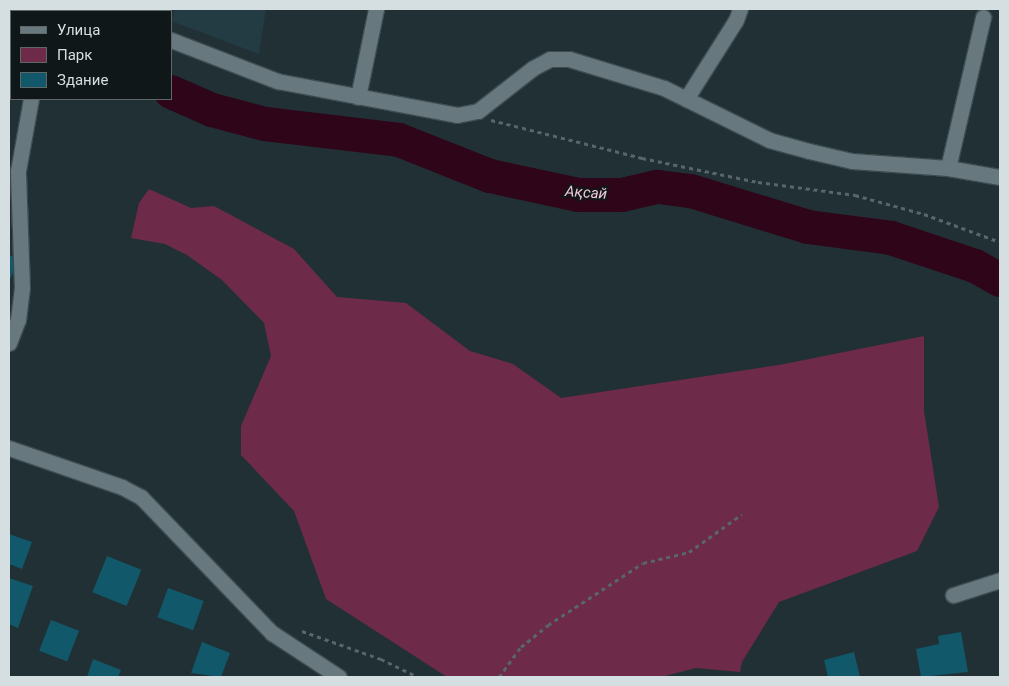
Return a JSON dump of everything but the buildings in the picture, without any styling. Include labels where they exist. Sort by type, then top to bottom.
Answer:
[{"type":"street","points":[[358,97],[376,9]]},
{"type":"street","points":[[686,99],[736,20],[740,9]]},
{"type":"street","points":[[948,168],[983,17]]},
{"type":"street","points":[[172,40],[277,81],[457,115],[478,111],[533,68],[550,60],[569,59],[664,88],[769,140],[809,151],[852,161],[948,168],[1000,177]]},
{"type":"street","points":[[9,343],[18,320],[22,288],[13,170],[31,100]]},
{"type":"street","points":[[9,448],[122,487],[141,497],[272,633],[339,677]]},
{"type":"street","points":[[953,595],[1000,580]]},
{"type":"path","points":[[478,111],[496,124],[553,134],[642,158],[758,182],[855,195],[924,214],[1000,242]]},
{"type":"path","points":[[499,677],[521,647],[586,600],[643,563],[689,552],[742,514]]},
{"type":"path","points":[[300,630],[381,658],[418,677]]},
{"type":"shaded area","points":[[175,9],[266,9],[259,54],[172,21]]},
{"type":"green space","points":[[149,189],[191,208],[214,206],[294,249],[337,297],[406,303],[470,351],[513,364],[561,398],[779,365],[924,336],[924,411],[939,507],[917,551],[779,602],[742,662],[740,672],[696,668],[661,677],[447,677],[326,599],[294,511],[241,455],[241,426],[271,356],[264,323],[222,280],[187,255],[165,244],[131,238],[139,203]]},
{"type":"waterway","name":"Ақсай","points":[[172,92],[212,110],[265,124],[399,140],[490,176],[579,195],[622,195],[658,187],[691,191],[808,227],[891,238],[975,266],[1000,280]]}]
